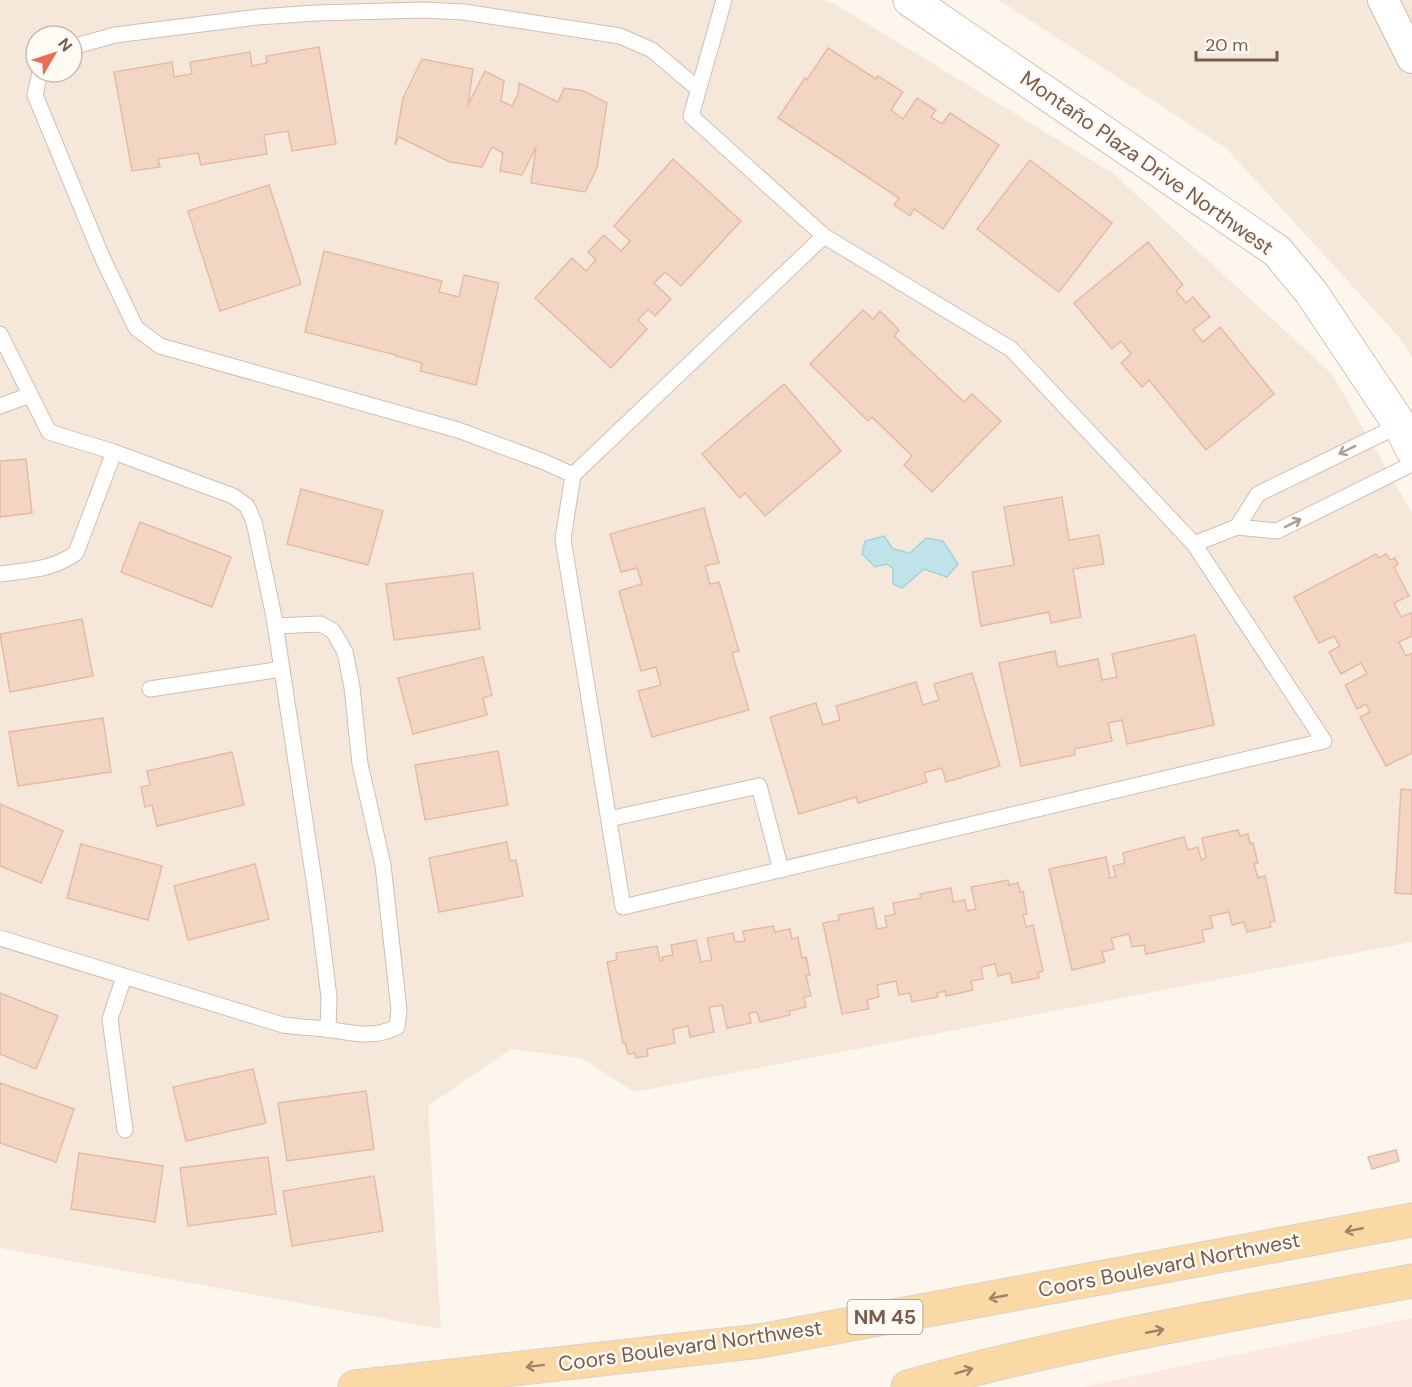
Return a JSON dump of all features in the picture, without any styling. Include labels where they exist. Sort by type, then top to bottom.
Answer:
[{"type":"main road","name":"Coors Boulevard Northwest","points":[[355,1387],[760,1341],[1412,1220]]},
{"type":"main road","points":[[908,1387],[986,1365],[1230,1315],[1412,1281]]},
{"type":"street","name":"Montaño Plaza Drive Northwest","points":[[910,0],[1277,251],[1311,292],[1406,437]]},
{"type":"street","points":[[1383,0],[1412,58]]},
{"type":"lane","points":[[724,0],[691,116],[824,236],[1011,349],[1194,544],[1324,741],[623,907],[563,539],[573,475],[824,236]]},
{"type":"lane","points":[[84,44],[115,35],[258,17],[424,10],[464,12],[620,36],[652,50],[698,89]]},
{"type":"lane","points":[[37,84],[35,95],[102,257],[136,328],[160,346],[458,430],[543,461],[573,475]]},
{"type":"lane","points":[[0,334],[49,432],[114,452],[233,496],[247,506],[254,522],[282,669],[317,900],[329,997],[328,1029]]},
{"type":"lane","points":[[0,406],[30,395]]},
{"type":"lane","points":[[1237,527],[1258,494],[1406,437]]},
{"type":"lane","points":[[0,574],[51,567],[64,562],[76,553],[114,452]]},
{"type":"lane","points":[[1194,544],[1237,527],[1276,531],[1412,464]]},
{"type":"lane","points":[[0,938],[283,1025],[328,1029],[357,1035],[385,1033],[397,1027],[399,1010],[383,866],[360,764],[352,687],[345,652],[333,631],[321,624],[275,626]]},
{"type":"lane","points":[[150,689],[282,669]]},
{"type":"lane","points":[[609,819],[759,786],[781,870]]},
{"type":"lane","points":[[124,977],[110,1019],[124,1131]]},
{"type":"shaded area","points":[[0,0],[820,0],[835,4],[1114,174],[1332,374],[1412,513],[1412,942],[634,1092],[581,1058],[511,1049],[428,1106],[441,1329],[0,1248]]},
{"type":"shaded area","points":[[999,0],[1412,0],[1412,357],[1398,336],[1227,149]]},
{"type":"shaded area","points":[[1412,1318],[1412,1387],[1082,1387]]},
{"type":"water","points":[[884,536],[893,549],[910,553],[926,538],[943,541],[958,564],[947,577],[924,569],[902,588],[893,584],[893,569],[887,564],[875,567],[862,554],[865,541]]},
{"type":"building","points":[[319,47],[336,144],[292,151],[288,131],[264,135],[267,154],[201,165],[198,153],[158,159],[160,167],[132,171],[114,72],[172,62],[174,77],[192,74],[190,62],[250,52],[252,66],[267,63],[266,56]]},
{"type":"building","points":[[828,48],[876,79],[878,76],[903,92],[891,110],[903,119],[917,98],[936,110],[931,117],[942,124],[950,113],[999,145],[943,229],[914,209],[910,216],[894,205],[899,198],[778,118]]},
{"type":"building","points":[[422,59],[473,69],[468,105],[485,71],[504,81],[501,101],[512,106],[518,94],[519,83],[558,102],[564,88],[584,91],[607,103],[597,168],[585,192],[531,183],[536,147],[522,175],[500,171],[503,153],[492,147],[482,167],[450,162],[399,137],[395,145],[403,98]]},
{"type":"building","points":[[673,159],[741,221],[681,286],[665,272],[654,283],[671,299],[655,316],[648,309],[638,320],[647,329],[611,368],[535,298],[572,258],[586,271],[596,260],[588,252],[604,235],[621,251],[630,241],[614,226]]},
{"type":"building","points":[[1030,160],[1112,223],[1059,292],[977,229]]},
{"type":"building","points":[[269,185],[301,284],[220,311],[188,211]]},
{"type":"building","points":[[1148,242],[1183,285],[1176,291],[1186,303],[1193,297],[1210,317],[1193,330],[1203,342],[1220,327],[1274,394],[1206,450],[1149,380],[1142,387],[1121,363],[1131,354],[1121,341],[1112,349],[1074,303]]},
{"type":"building","points":[[324,251],[442,281],[439,292],[459,297],[464,275],[499,283],[476,385],[420,371],[422,363],[305,332]]},
{"type":"building","points":[[863,310],[873,319],[880,311],[899,330],[894,336],[964,402],[972,394],[1001,421],[932,492],[904,465],[912,456],[872,417],[868,421],[810,364]]},
{"type":"building","points":[[784,384],[841,451],[765,516],[745,493],[740,498],[702,454]]},
{"type":"building","points":[[26,459],[32,513],[0,517],[0,461]]},
{"type":"building","points":[[301,489],[383,511],[368,565],[287,544]]},
{"type":"building","points":[[1062,497],[1069,540],[1099,535],[1104,564],[1073,569],[1081,617],[1051,623],[1049,612],[981,626],[972,572],[1014,565],[1004,507]]},
{"type":"building","points":[[704,508],[719,563],[705,566],[710,584],[719,582],[739,651],[732,653],[749,710],[652,737],[638,691],[661,685],[656,667],[641,671],[619,591],[642,584],[637,568],[621,572],[610,534]]},
{"type":"building","points":[[140,522],[231,557],[212,607],[121,572]]},
{"type":"building","points":[[1376,554],[1378,558],[1386,554],[1390,560],[1395,558],[1398,564],[1394,567],[1409,596],[1394,603],[1401,617],[1411,613],[1412,615],[1412,636],[1399,642],[1406,656],[1412,653],[1412,753],[1386,766],[1360,717],[1370,712],[1366,704],[1357,709],[1345,685],[1367,674],[1361,663],[1341,674],[1329,652],[1340,646],[1334,636],[1319,643],[1294,597]]},
{"type":"building","points":[[473,573],[480,629],[394,640],[386,584]]},
{"type":"building","points":[[82,619],[93,676],[10,692],[0,634]]},
{"type":"building","points":[[1195,635],[1214,725],[1127,744],[1122,720],[1108,723],[1112,741],[1074,749],[1075,755],[1021,766],[999,663],[1055,651],[1058,667],[1098,659],[1102,680],[1117,677],[1112,654]]},
{"type":"building","points":[[483,657],[492,695],[483,698],[487,715],[413,734],[398,678]]},
{"type":"building","points":[[972,673],[1000,766],[946,782],[942,768],[924,773],[927,782],[858,803],[856,797],[799,814],[770,717],[816,703],[823,725],[840,720],[836,706],[916,682],[923,705],[939,700],[934,684]]},
{"type":"building","points":[[103,718],[111,772],[18,786],[9,732]]},
{"type":"building","points":[[498,751],[508,805],[425,820],[415,765]]},
{"type":"building","points":[[232,752],[244,805],[157,826],[152,805],[145,807],[141,787],[150,785],[147,771]]},
{"type":"building","points":[[1401,789],[1412,790],[1412,894],[1395,893]]},
{"type":"building","points":[[0,804],[63,831],[41,883],[0,866]]},
{"type":"building","points":[[1238,830],[1240,836],[1248,834],[1250,844],[1253,843],[1258,863],[1254,864],[1258,878],[1265,876],[1275,921],[1270,922],[1271,927],[1247,932],[1244,922],[1232,925],[1229,912],[1210,916],[1213,928],[1202,930],[1204,942],[1146,954],[1144,945],[1132,947],[1129,934],[1111,938],[1114,949],[1102,952],[1105,962],[1072,970],[1049,869],[1106,857],[1110,878],[1116,877],[1113,866],[1125,863],[1123,853],[1184,837],[1188,850],[1198,847],[1201,860],[1206,858],[1202,838]]},
{"type":"building","points":[[507,842],[510,861],[516,860],[523,896],[439,912],[429,858]]},
{"type":"building","points":[[81,844],[162,866],[148,920],[67,898]]},
{"type":"building","points":[[255,864],[269,919],[188,940],[174,886]]},
{"type":"building","points":[[1008,880],[1009,885],[1018,883],[1020,892],[1023,891],[1027,914],[1023,914],[1026,927],[1033,925],[1043,971],[1038,973],[1039,978],[1012,983],[1010,973],[998,976],[995,964],[981,967],[983,979],[971,981],[973,990],[946,996],[945,991],[937,993],[938,997],[912,1002],[910,993],[899,995],[896,981],[877,985],[879,997],[867,1000],[869,1009],[842,1014],[823,923],[839,920],[838,915],[873,908],[877,929],[887,927],[885,916],[895,914],[893,903],[921,898],[920,894],[951,888],[953,902],[965,900],[967,911],[976,909],[971,887]]},
{"type":"building","points":[[773,926],[775,932],[790,929],[792,939],[798,937],[802,958],[806,957],[810,975],[806,976],[811,996],[804,997],[806,1007],[789,1011],[790,1015],[760,1022],[757,1012],[749,1013],[751,1023],[727,1028],[722,1005],[709,1007],[714,1032],[690,1037],[688,1026],[673,1029],[675,1043],[647,1049],[648,1056],[636,1058],[635,1053],[628,1054],[625,1043],[623,1043],[607,962],[617,960],[616,953],[657,946],[660,961],[663,960],[662,957],[673,955],[671,945],[696,940],[701,962],[712,960],[707,938],[733,933],[735,942],[745,941],[743,931]]},
{"type":"building","points":[[0,993],[58,1016],[36,1069],[0,1054]]},
{"type":"building","points":[[253,1069],[266,1123],[186,1141],[173,1087]]},
{"type":"building","points":[[0,1083],[74,1109],[56,1162],[0,1143]]},
{"type":"building","points":[[366,1091],[374,1149],[287,1161],[278,1103]]},
{"type":"building","points":[[1396,1150],[1399,1161],[1372,1169],[1368,1157]]},
{"type":"building","points":[[79,1153],[163,1166],[155,1222],[71,1209]]},
{"type":"building","points":[[268,1157],[276,1214],[188,1226],[180,1168]]},
{"type":"building","points":[[374,1176],[383,1231],[292,1246],[283,1191]]}]
